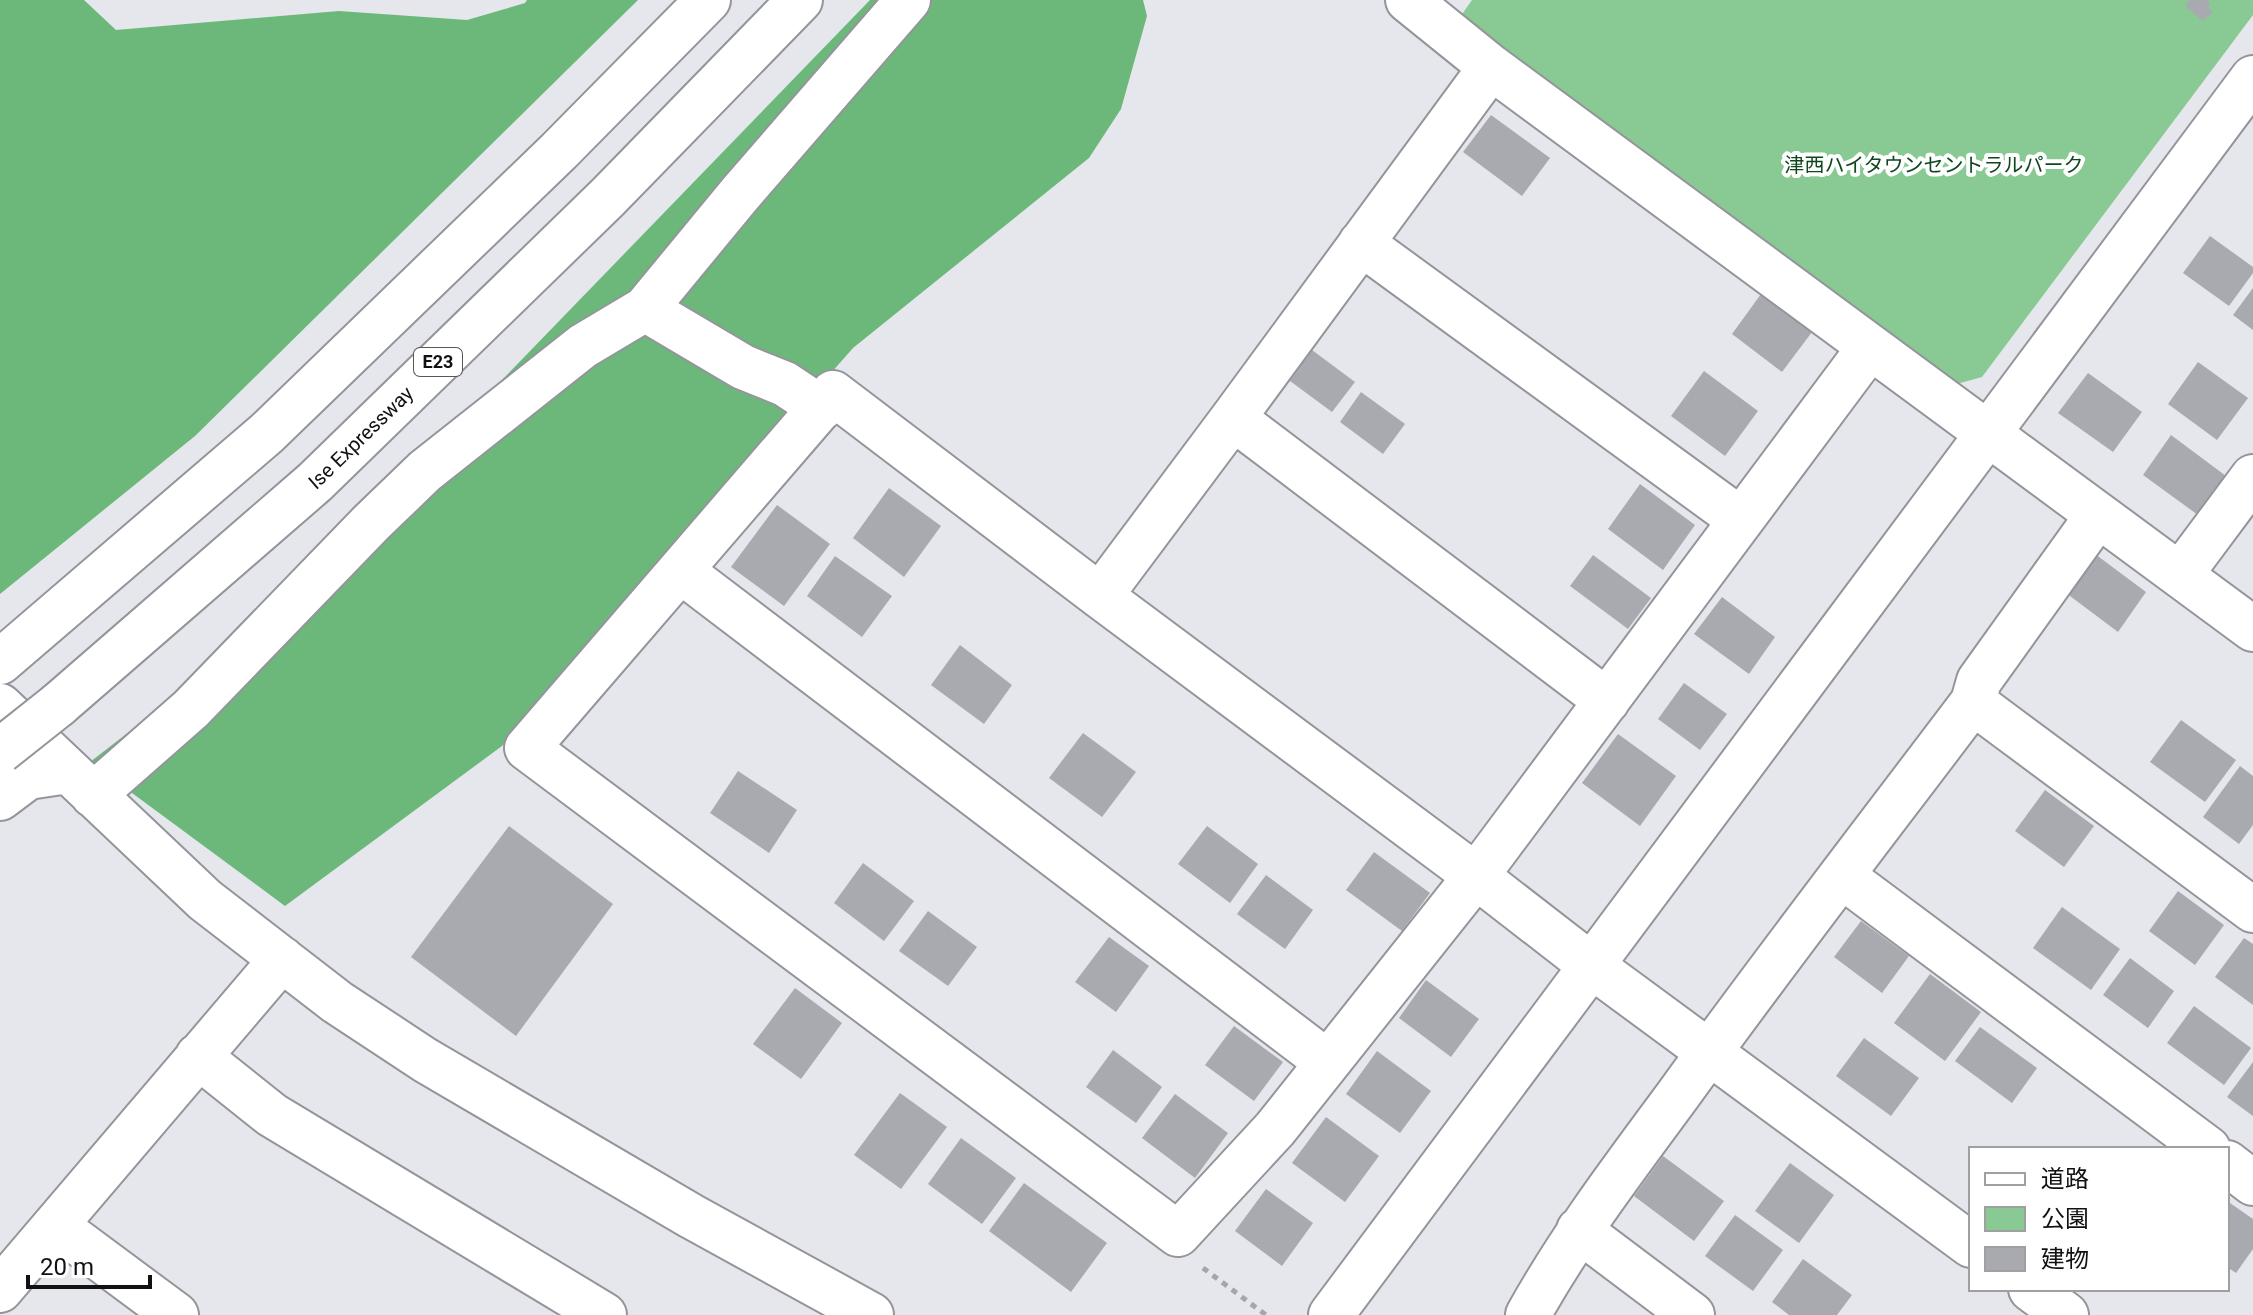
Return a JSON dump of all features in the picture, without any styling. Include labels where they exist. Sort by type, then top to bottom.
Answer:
[{"type":"main road","points":[[5,658],[267,433],[559,151],[708,0]]},
{"type":"main road","name":"Ise Expressway","points":[[0,751],[58,705],[315,482],[608,197],[800,0]]},
{"type":"main road","points":[[0,798],[28,777],[81,783],[191,709],[425,471],[583,346],[645,309],[908,0]]},
{"type":"main road","points":[[1408,0],[1491,67],[2253,629]]},
{"type":"main road","points":[[1100,596],[1491,67]]},
{"type":"main road","points":[[1331,1315],[2253,78]]},
{"type":"main road","points":[[1361,243],[1741,520]]},
{"type":"main road","points":[[645,309],[743,367],[785,384],[821,408]]},
{"type":"main road","points":[[1870,347],[1476,876],[1275,1129],[1178,1234],[527,748],[833,393],[1476,876],[1592,966],[1969,1244]]},
{"type":"main road","points":[[1233,418],[1607,701]]},
{"type":"main road","points":[[2180,575],[2253,477]]},
{"type":"main road","points":[[1528,1315],[1579,1230],[1709,1051],[1973,702],[1979,681],[2098,515]]},
{"type":"main road","points":[[681,571],[1327,1062]]},
{"type":"main road","points":[[1973,702],[2253,910]]},
{"type":"main road","points":[[0,706],[205,900],[337,1002],[425,1060],[691,1216],[871,1315]]},
{"type":"main road","points":[[1842,876],[2205,1147]]},
{"type":"main road","points":[[0,1290],[282,959]]},
{"type":"main road","points":[[198,1056],[272,1115],[579,1309]]},
{"type":"main road","points":[[2229,1165],[2253,1183]]},
{"type":"main road","points":[[56,1226],[176,1315]]},
{"type":"main road","points":[[1579,1230],[1692,1315]]},
{"type":"main road","points":[[2034,1291],[2066,1315]]},
{"type":"path","points":[[1178,1234],[1185,1254],[1266,1315]]},
{"type":"green space","points":[[0,0],[84,0],[116,30],[339,11],[467,20],[527,0],[638,0],[195,436],[0,594]]},
{"type":"green space","points":[[870,0],[1143,0],[1147,16],[1121,109],[1089,158],[853,348],[502,746],[285,906],[90,762],[257,633]]},
{"type":"green space","name":"津西ハイタウンセントラルパーク","points":[[1472,0],[2253,0],[2253,15],[1982,377],[1953,385],[1458,20]]},
{"type":"building","points":[[2190,0],[2207,0],[2213,12],[2203,21],[2185,6]]},
{"type":"building","points":[[1491,115],[1550,158],[1522,196],[1463,152]]},
{"type":"building","points":[[2210,236],[2253,267],[2253,273],[2229,306],[2183,273]]},
{"type":"building","points":[[2253,288],[2253,330],[2233,315]]},
{"type":"building","points":[[1761,294],[1812,332],[1782,372],[1732,334]]},
{"type":"building","points":[[1312,350],[1355,382],[1332,412],[1290,381]]},
{"type":"building","points":[[2198,362],[2248,398],[2217,440],[2168,404]]},
{"type":"building","points":[[1704,371],[1758,411],[1725,456],[1671,416]]},
{"type":"building","points":[[2088,373],[2142,412],[2113,452],[2058,413]]},
{"type":"building","points":[[1361,392],[1405,424],[1383,454],[1340,422]]},
{"type":"building","points":[[2171,435],[2226,476],[2198,515],[2143,475]]},
{"type":"building","points":[[1640,484],[1695,525],[1663,570],[1608,529]]},
{"type":"building","points":[[889,488],[941,526],[904,577],[853,538]]},
{"type":"building","points":[[777,505],[830,544],[784,606],[731,567]]},
{"type":"building","points":[[2095,554],[2146,592],[2118,632],[2066,593]]},
{"type":"building","points":[[1593,555],[1651,598],[1628,629],[1570,586]]},
{"type":"building","points":[[835,556],[892,596],[862,637],[807,596]]},
{"type":"building","points":[[1722,597],[1775,637],[1749,674],[1694,634]]},
{"type":"building","points":[[960,645],[1012,685],[984,724],[931,685]]},
{"type":"building","points":[[1684,683],[1727,714],[1700,750],[1658,719]]},
{"type":"building","points":[[2181,720],[2236,760],[2205,802],[2150,762]]},
{"type":"building","points":[[1083,733],[1136,772],[1102,817],[1049,778]]},
{"type":"building","points":[[1618,734],[1676,776],[1640,826],[1582,783]]},
{"type":"building","points":[[2240,766],[2253,776],[2253,825],[2239,844],[2203,817]]},
{"type":"building","points":[[738,771],[797,810],[769,853],[710,813]]},
{"type":"building","points":[[2045,790],[2094,826],[2064,867],[2015,831]]},
{"type":"building","points":[[509,826],[613,904],[516,1036],[411,957]]},
{"type":"building","points":[[1207,826],[1258,864],[1230,903],[1178,864]]},
{"type":"building","points":[[1374,852],[1430,893],[1402,931],[1346,890]]},
{"type":"building","points":[[863,863],[914,901],[884,941],[834,903]]},
{"type":"building","points":[[1266,875],[1313,910],[1285,949],[1237,914]]},
{"type":"building","points":[[2178,891],[2224,925],[2195,965],[2149,931]]},
{"type":"building","points":[[2062,907],[2120,949],[2091,990],[2033,948]]},
{"type":"building","points":[[928,911],[977,947],[948,986],[899,951]]},
{"type":"building","points":[[1861,921],[1909,956],[1882,993],[1834,957]]},
{"type":"building","points":[[1109,937],[1149,966],[1116,1012],[1075,982]]},
{"type":"building","points":[[2244,938],[2253,944],[2253,1005],[2215,977]]},
{"type":"building","points":[[2130,958],[2174,991],[2148,1028],[2103,995]]},
{"type":"building","points":[[1930,974],[1981,1012],[1945,1061],[1894,1023]]},
{"type":"building","points":[[1426,980],[1479,1019],[1451,1057],[1399,1018]]},
{"type":"building","points":[[795,988],[842,1023],[801,1079],[753,1044]]},
{"type":"building","points":[[2194,1006],[2251,1048],[2224,1085],[2167,1043]]},
{"type":"building","points":[[1234,1026],[1283,1062],[1254,1101],[1205,1065]]},
{"type":"building","points":[[1980,1027],[2037,1068],[2012,1103],[1955,1061]]},
{"type":"building","points":[[1864,1038],[1919,1078],[1891,1116],[1836,1076]]},
{"type":"building","points":[[1113,1050],[1162,1087],[1136,1123],[1086,1087]]},
{"type":"building","points":[[1377,1051],[1431,1091],[1400,1133],[1346,1094]]},
{"type":"building","points":[[2253,1062],[2253,1116],[2227,1097]]},
{"type":"building","points":[[900,1093],[947,1127],[901,1189],[854,1155]]},
{"type":"building","points":[[1175,1094],[1228,1133],[1195,1178],[1142,1138]]},
{"type":"building","points":[[1326,1117],[1379,1156],[1345,1202],[1292,1163]]},
{"type":"building","points":[[961,1138],[1016,1178],[982,1224],[928,1184]]},
{"type":"building","points":[[1663,1156],[1724,1201],[1694,1241],[1634,1196]]},
{"type":"building","points":[[1790,1163],[1834,1195],[1799,1243],[1755,1211]]},
{"type":"building","points":[[1024,1183],[1107,1243],[1071,1292],[989,1231]]},
{"type":"building","points":[[1266,1189],[1313,1223],[1282,1266],[1235,1231]]},
{"type":"building","points":[[2229,1204],[2253,1219],[2253,1249],[2236,1273],[2229,1268]]},
{"type":"building","points":[[1735,1215],[1783,1250],[1753,1291],[1705,1256]]},
{"type":"building","points":[[1803,1259],[1852,1295],[1837,1315],[1789,1315],[1772,1302]]}]
